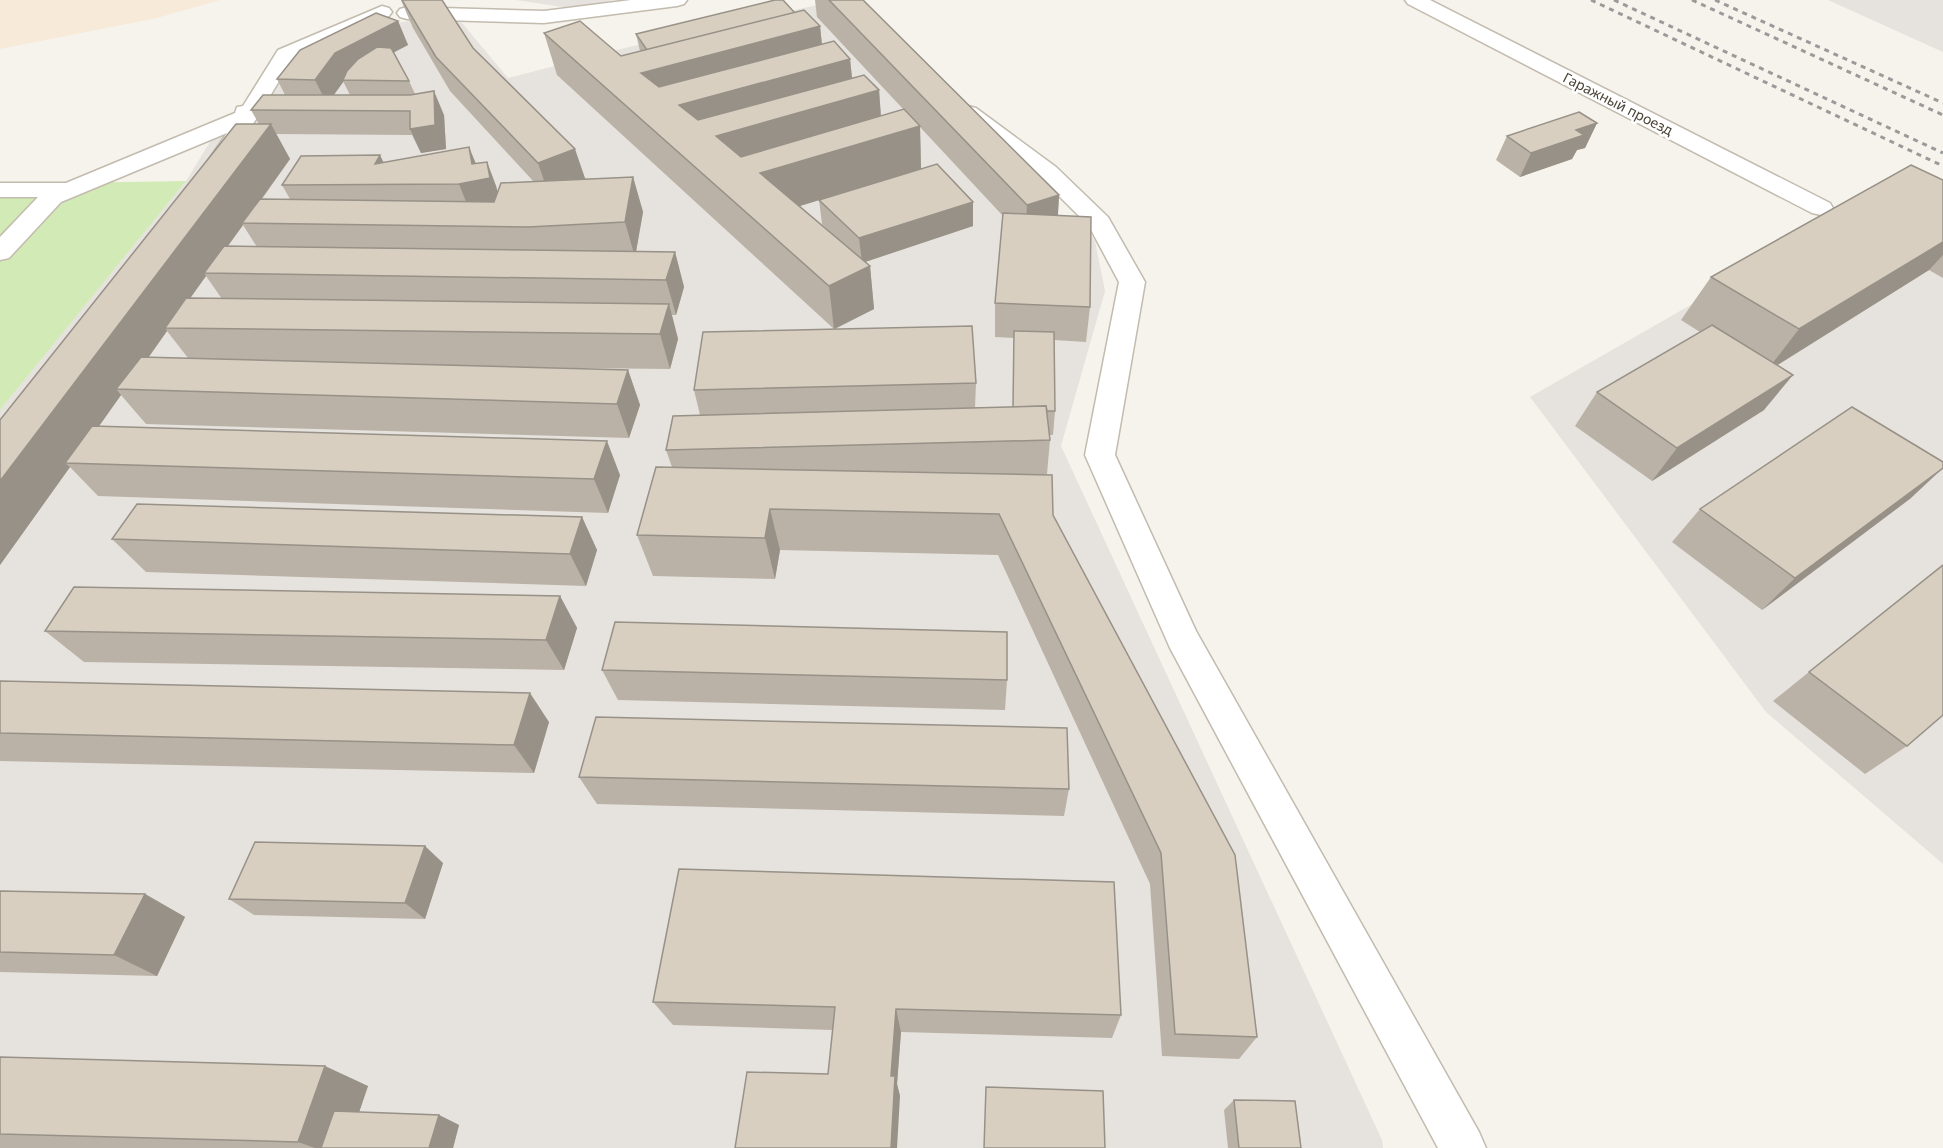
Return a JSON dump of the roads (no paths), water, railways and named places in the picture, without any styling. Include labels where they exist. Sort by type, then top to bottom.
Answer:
[{"type":"street","points":[[206,178],[228,150],[245,113],[285,54],[379,6],[543,17],[677,0]]},
{"type":"street","name":"Гаражный проезд","points":[[1415,0],[1821,208]]},
{"type":"street","points":[[951,96],[976,120],[1048,172],[1099,222],[1132,282],[1100,455],[1182,638],[1462,1148]]},
{"type":"street","points":[[0,252],[52,197],[245,113]]},
{"type":"street","points":[[0,190],[70,190]]},
{"type":"railway","points":[[1591,0],[1943,166]]},
{"type":"railway","points":[[1614,0],[1943,153]]},
{"type":"railway","points":[[1692,0],[1943,115]]},
{"type":"railway","points":[[1715,0],[1943,103]]}]
